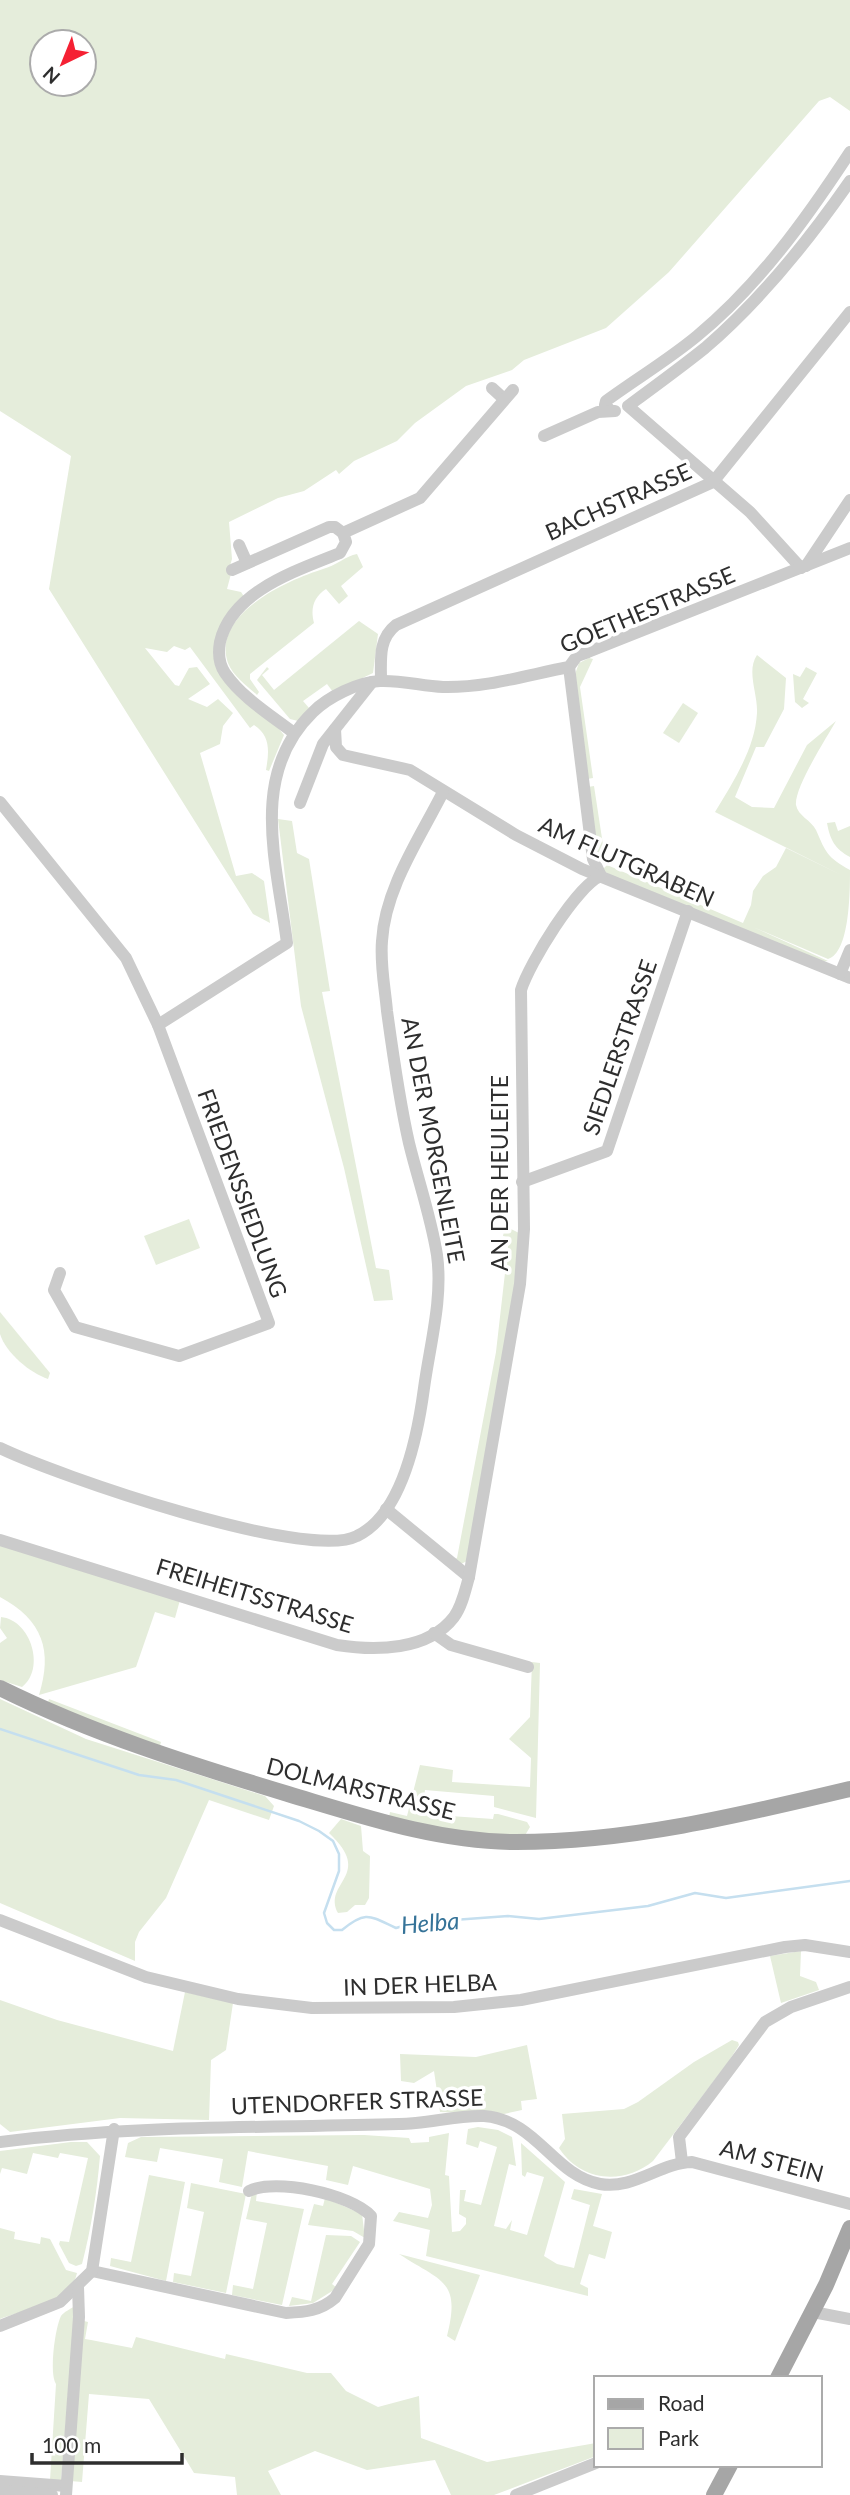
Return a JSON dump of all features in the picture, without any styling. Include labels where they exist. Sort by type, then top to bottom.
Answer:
[{"type":"main road","name":"DOLMARSTRASSE","points":[[0,1688],[66,1721],[168,1757],[359,1816],[466,1838],[514,1842],[563,1841],[652,1831],[850,1789]]},
{"type":"main road","points":[[779,2376],[846,2250],[850,2228]]},
{"type":"main road","points":[[715,2495],[729,2467]]},
{"type":"street","points":[[611,411],[605,405],[606,401],[701,334],[765,269],[814,207],[850,152]]},
{"type":"street","points":[[544,436],[598,412],[617,412],[628,406],[706,346],[730,324],[799,248],[850,181]]},
{"type":"street","name":"BACHSTRASSE","points":[[377,682],[385,637],[396,625],[713,482],[850,312]]},
{"type":"street","points":[[343,533],[420,498],[508,395],[492,388]]},
{"type":"street","points":[[628,406],[750,512],[804,567],[850,500]]},
{"type":"street","points":[[158,1026],[287,943],[271,799],[277,765],[294,733],[225,673],[218,650],[230,617],[257,593],[340,554],[346,542],[343,533],[335,527],[329,527],[232,570]]},
{"type":"street","points":[[239,545],[247,564]]},
{"type":"street","name":"GOETHESTRASSE","points":[[294,733],[325,702],[377,682],[444,687],[486,685],[569,667],[578,656],[850,548]]},
{"type":"street","points":[[569,667],[593,859],[601,876]]},
{"type":"street","points":[[300,803],[323,744],[377,682]]},
{"type":"street","name":"AM FLUTGRABEN","points":[[335,729],[336,747],[343,755],[398,765],[516,835],[601,876],[845,976]]},
{"type":"street","name":"AN DER MORGENLEITE","points":[[0,1448],[37,1464],[190,1513],[294,1539],[333,1542],[349,1539],[372,1525],[386,1509],[413,1449],[440,1282],[432,1229],[399,1095],[382,965],[382,938],[392,895],[443,792]]},
{"type":"street","name":"FRIEDENSSIEDLUNG","points":[[0,802],[126,958],[158,1026],[269,1323],[179,1356],[75,1327],[54,1290],[60,1273]]},
{"type":"street","name":"AN DER HEULEITE","points":[[468,1577],[520,1283],[524,1229],[521,990],[532,965],[584,888],[601,876]]},
{"type":"street","name":"SIEDLERSTRASSE","points":[[522,1182],[607,1152],[688,911]]},
{"type":"street","points":[[845,976],[850,950]]},
{"type":"street","points":[[386,1509],[468,1577]]},
{"type":"street","name":"FREIHEITSSTRASSE","points":[[0,1540],[337,1646],[386,1648],[415,1642],[434,1633],[455,1616],[468,1577]]},
{"type":"street","points":[[434,1633],[451,1645],[528,1667]]},
{"type":"street","name":"IN DER HELBA","points":[[0,1920],[146,1977],[238,1998],[312,2008],[454,2007],[521,2000],[785,1947],[805,1945],[850,1952]]},
{"type":"street","points":[[682,2162],[679,2137],[765,2022],[791,2007],[850,1987]]},
{"type":"street","name":"UTENDORFER STRASSE","points":[[0,2142],[114,2129],[400,2124],[485,2116],[499,2119],[522,2130],[540,2141],[574,2175],[600,2184],[624,2184],[682,2162]]},
{"type":"street","points":[[0,2326],[50,2308],[78,2287],[92,2271],[114,2129]]},
{"type":"street","name":"AM STEIN","points":[[682,2162],[712,2165],[850,2204]]},
{"type":"street","points":[[92,2271],[286,2313],[318,2310],[327,2305],[335,2298],[369,2244],[371,2216],[360,2205],[340,2197],[261,2185],[249,2192]]},
{"type":"street","points":[[0,2481],[66,2490],[79,2317],[78,2287]]},
{"type":"street","points":[[813,2312],[850,2319]]},
{"type":"street","points":[[516,2495],[594,2464]]},
{"type":"street","points":[[0,2491],[52,2495]]},
{"type":"green space","points":[[0,0],[850,0],[850,111],[830,97],[819,101],[669,272],[606,328],[524,360],[512,370],[466,386],[415,423],[397,441],[354,461],[339,474],[336,470],[304,491],[278,498],[229,522],[232,559],[227,589],[241,592],[245,598],[214,651],[284,735],[269,771],[266,770],[266,739],[260,729],[254,725],[250,728],[190,647],[185,650],[174,646],[167,652],[145,648],[175,685],[179,686],[189,668],[197,667],[210,684],[188,699],[207,707],[218,699],[233,713],[223,726],[220,744],[200,753],[236,876],[252,873],[264,881],[270,923],[253,914],[49,589],[71,456],[0,411]]},
{"type":"green space","points":[[357,554],[363,567],[341,586],[348,596],[339,604],[326,589],[322,592],[313,608],[314,623],[250,674],[250,679],[259,692],[257,695],[228,663],[226,645],[231,629],[241,615],[273,591]]},
{"type":"green space","points":[[359,621],[378,634],[373,673],[333,692],[327,684],[303,701],[309,708],[298,721],[290,719],[257,680],[267,667],[269,669],[262,675],[274,690]]},
{"type":"green space","points":[[757,655],[786,678],[784,709],[764,747],[756,747],[735,797],[752,807],[774,808],[807,745],[836,721],[805,775],[796,805],[799,812],[814,827],[828,854],[850,870],[850,880],[845,934],[841,946],[828,959],[753,927],[828,961],[818,962],[615,878],[602,870],[607,865],[743,923],[751,905],[753,891],[763,876],[776,867],[786,848],[841,875],[715,812],[742,765],[752,739],[757,706],[752,668]]},
{"type":"green space","points":[[593,659],[580,687],[593,778],[587,779],[574,677],[579,663]]},
{"type":"green space","points":[[806,667],[817,673],[803,699],[809,703],[802,708],[795,702],[793,674],[800,677]]},
{"type":"green space","points":[[683,703],[698,713],[679,743],[663,733]]},
{"type":"green space","points":[[594,786],[605,858],[598,858],[588,787]]},
{"type":"green space","points":[[278,819],[292,821],[297,853],[309,859],[330,991],[322,992],[376,1268],[389,1270],[393,1300],[374,1301],[344,1168],[301,1006]]},
{"type":"green space","points":[[835,822],[838,831],[850,826],[850,857],[840,851],[832,839],[827,823]]},
{"type":"green space","points":[[189,1219],[200,1248],[156,1265],[144,1236]]},
{"type":"green space","points":[[505,1226],[519,1233],[512,1316],[467,1561],[461,1564],[452,1561],[457,1558],[496,1352],[509,1238],[503,1236]]},
{"type":"green space","points":[[0,1312],[50,1373],[48,1379],[26,1367],[13,1355],[0,1334]]},
{"type":"green space","points":[[0,1544],[180,1600],[175,1618],[155,1612],[136,1667],[39,1695],[45,1664],[41,1638],[26,1616],[0,1597]]},
{"type":"green space","points":[[1,1617],[12,1620],[20,1627],[32,1646],[33,1669],[22,1687],[0,1680],[0,1643],[7,1638],[0,1628]]},
{"type":"green space","points":[[532,1662],[540,1663],[536,1818],[494,1807],[494,1796],[425,1790],[422,1814],[493,1819],[494,1814],[498,1814],[527,1822],[530,1827],[524,1837],[465,1833],[389,1817],[390,1812],[407,1816],[420,1765],[453,1770],[452,1782],[530,1787],[531,1758],[509,1739],[530,1717]]},
{"type":"green space","points":[[0,1699],[86,1739],[265,1796],[274,1806],[269,1820],[209,1800],[166,1898],[139,1932],[135,1942],[135,1961],[0,1903]]},
{"type":"green space","points":[[49,1699],[161,1742],[159,1750],[47,1706]]},
{"type":"green space","points":[[341,1819],[361,1826],[363,1851],[370,1856],[369,1898],[365,1905],[355,1905],[347,1912],[338,1913],[336,1893],[348,1869],[348,1859],[329,1833]]},
{"type":"green space","points":[[801,1951],[800,1976],[816,1982],[819,1990],[781,2003],[770,1956]]},
{"type":"green space","points":[[185,1992],[233,2003],[226,2050],[211,2060],[209,2120],[120,2118],[10,2132],[0,2124],[0,2000],[57,2020],[173,2051]]},
{"type":"green space","points":[[732,2040],[739,2045],[729,2061],[653,2161],[642,2169],[616,2176],[591,2173],[579,2168],[559,2148],[565,2139],[562,2114],[624,2109]]},
{"type":"green space","points":[[527,2045],[537,2099],[521,2101],[522,2110],[504,2114],[440,2112],[434,2071],[414,2083],[401,2081],[400,2054],[476,2057]]},
{"type":"green space","points":[[478,2127],[498,2130],[512,2137],[516,2166],[509,2164],[494,2226],[506,2229],[512,2220],[510,2230],[527,2235],[544,2177],[527,2172],[525,2177],[522,2175],[521,2143],[565,2182],[544,2256],[557,2264],[574,2268],[590,2205],[571,2199],[574,2189],[602,2194],[593,2226],[612,2232],[605,2259],[589,2254],[580,2284],[588,2288],[588,2296],[426,2256],[430,2230],[393,2221],[399,2212],[428,2218],[432,2205],[430,2189],[353,2166],[348,2185],[326,2180],[328,2166],[248,2151],[242,2187],[219,2182],[223,2159],[160,2148],[157,2162],[125,2157],[128,2143],[141,2137],[364,2135],[409,2138],[411,2143],[429,2142],[429,2137],[449,2133],[445,2175],[449,2176],[452,2232],[460,2231],[466,2224],[466,2218],[459,2214],[460,2190],[466,2190],[464,2201],[481,2205],[497,2147],[480,2141],[478,2148],[466,2144],[468,2129]]},
{"type":"green space","points":[[87,2142],[100,2156],[88,2237],[82,2264],[76,2266],[69,2263],[59,2244],[60,2241],[69,2242],[88,2158],[60,2153],[58,2158],[33,2153],[27,2174],[2,2168],[0,2174],[0,2151]]},
{"type":"green space","points":[[149,2175],[185,2182],[166,2281],[110,2266],[111,2258],[131,2262]]},
{"type":"green space","points":[[191,2183],[246,2194],[226,2293],[173,2282],[174,2273],[191,2276],[204,2212],[187,2208]]},
{"type":"green space","points":[[257,2191],[256,2201],[304,2209],[282,2305],[232,2295],[233,2285],[253,2289],[267,2223],[246,2219],[252,2193]]},
{"type":"green space","points":[[325,2198],[362,2214],[365,2238],[353,2231],[308,2225],[314,2204],[323,2206]]},
{"type":"green space","points":[[0,2228],[15,2232],[14,2239],[40,2244],[41,2237],[50,2239],[66,2270],[77,2273],[73,2283],[66,2291],[45,2304],[0,2319]]},
{"type":"green space","points":[[326,2235],[351,2236],[360,2242],[332,2284],[337,2288],[313,2303],[289,2306],[292,2297],[311,2301]]},
{"type":"green space","points":[[399,2254],[480,2275],[455,2341],[447,2336],[451,2304],[444,2284]]},
{"type":"green space","points":[[75,2306],[61,2481],[50,2480],[56,2384],[53,2370],[55,2340],[61,2316]]},
{"type":"green space","points":[[84,2321],[88,2322],[85,2339],[132,2348],[136,2337],[225,2359],[226,2354],[307,2373],[331,2373],[346,2391],[378,2407],[419,2396],[421,2438],[487,2462],[594,2443],[594,2457],[494,2495],[451,2495],[435,2460],[367,2470],[315,2451],[268,2471],[281,2495],[237,2495],[235,2477],[194,2473],[149,2399],[89,2394],[82,2482],[70,2481]]},
{"type":"waterway","name":"Helba","points":[[0,1729],[139,1775],[176,1780],[299,1821],[319,1831],[333,1841],[339,1854],[339,1871],[324,1913],[327,1923],[334,1930],[342,1930],[363,1917],[374,1918],[396,1928],[413,1923],[508,1916],[539,1919],[648,1906],[695,1893],[726,1898],[850,1881]]}]
